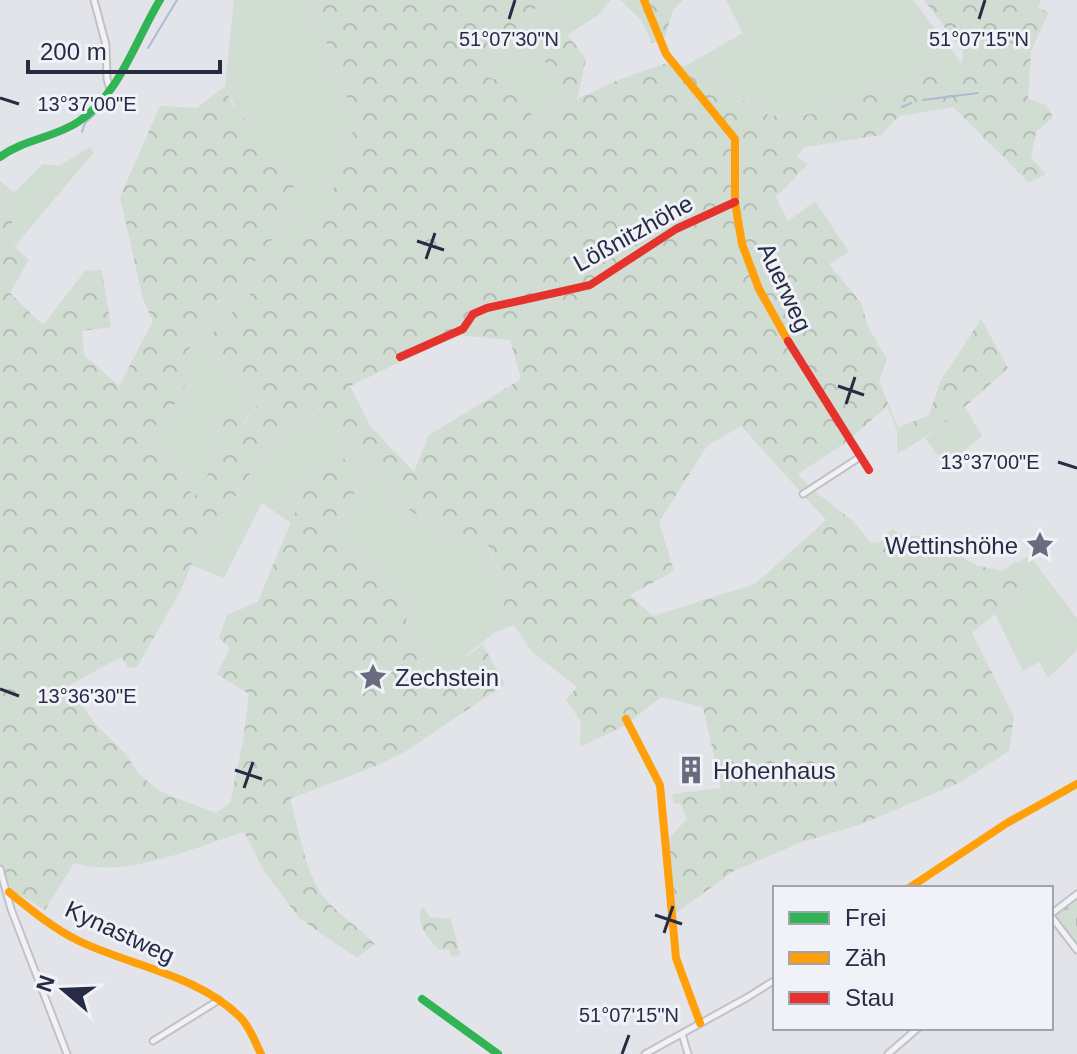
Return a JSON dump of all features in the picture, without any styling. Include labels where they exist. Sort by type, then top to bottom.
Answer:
[{"type":"street","points":[[94,0],[106,45],[110,89]]},
{"type":"street","points":[[0,157],[13,146],[79,122],[100,103],[160,0]]},
{"type":"street","name":"Auerweg","points":[[644,0],[666,54],[735,139],[735,202],[742,244],[759,289],[797,357],[869,470]]},
{"type":"street","name":"Lößnitzhöhe","points":[[400,357],[463,329],[473,314],[487,308],[590,285],[676,229],[735,202]]},
{"type":"street","points":[[803,494],[860,457]]},
{"type":"street","points":[[626,719],[660,785],[676,958],[700,1023]]},
{"type":"street","points":[[912,886],[1007,823],[1077,784]]},
{"type":"street","points":[[0,869],[9,892],[11,909],[67,1054]]},
{"type":"street","name":"Kynastweg","points":[[9,892],[62,932],[81,942],[150,968],[219,1000],[243,1020],[261,1054]]},
{"type":"street","points":[[1053,913],[1077,894]]},
{"type":"street","points":[[1053,918],[1077,950]]},
{"type":"street","points":[[645,1054],[773,981]]},
{"type":"street","points":[[422,999],[498,1054]]},
{"type":"street","points":[[153,1041],[219,1000]]},
{"type":"street","points":[[888,1054],[916,1030]]},
{"type":"street","points":[[682,1034],[688,1054]]},
{"type":"green space","points":[[234,0],[315,0],[318,20],[356,122],[325,217],[207,339],[262,399],[225,445],[195,497],[179,482],[154,439],[157,420],[177,402],[191,374],[191,334],[289,218],[225,86]]},
{"type":"green space","points":[[315,0],[549,0],[525,15],[482,75],[516,87],[535,121],[565,97],[540,52],[568,35],[586,59],[577,99],[663,64],[685,66],[770,116],[811,114],[962,65],[963,51],[924,0],[1041,0],[1038,8],[1049,12],[1031,51],[1028,99],[1046,105],[1053,117],[1036,132],[1031,158],[1046,174],[1029,183],[953,107],[899,116],[881,135],[805,147],[797,157],[808,164],[776,197],[788,221],[815,201],[849,252],[829,264],[862,304],[867,325],[887,359],[879,381],[898,428],[929,415],[941,380],[981,319],[1008,368],[941,425],[897,454],[897,430],[887,406],[848,441],[798,474],[853,521],[870,542],[879,543],[892,529],[901,535],[921,536],[978,566],[1003,571],[1015,561],[1018,563],[1026,588],[972,633],[1014,717],[1009,751],[961,782],[862,824],[802,842],[734,871],[676,913],[667,840],[687,819],[681,804],[674,803],[672,794],[721,788],[703,707],[661,697],[626,725],[580,747],[581,722],[566,700],[577,687],[532,652],[514,625],[495,632],[508,591],[486,541],[449,538],[404,506],[372,457],[320,408],[292,431],[283,422],[191,565],[181,590],[137,667],[128,668],[121,657],[68,686],[96,725],[126,754],[138,773],[159,791],[216,813],[230,803],[249,694],[217,674],[230,648],[219,638],[227,615],[258,602],[311,471],[343,458],[364,478],[330,533],[401,603],[420,663],[430,669],[459,661],[483,645],[505,684],[405,752],[290,799],[315,883],[333,907],[375,944],[357,958],[299,918],[264,871],[244,832],[159,860],[116,867],[74,863],[45,910],[12,890],[0,863],[0,198],[10,200],[14,246],[29,260],[10,293],[43,325],[85,271],[102,270],[111,327],[82,331],[84,355],[119,386],[153,321],[143,299],[120,197],[160,106],[197,108],[225,86],[232,104],[294,183],[288,219],[191,334],[191,374],[177,402],[157,420],[154,439],[179,482],[195,496],[225,445],[210,419],[231,415],[243,424],[262,399],[207,339],[324,217],[356,122],[318,20]],"holes":[[[457,335],[510,340],[521,379],[429,435],[414,472],[371,427],[350,386]],[[741,426],[826,520],[755,584],[653,616],[630,595],[674,571],[659,522],[707,446]]]},
{"type":"green space","points":[[549,0],[611,0],[598,15],[541,52],[565,96],[535,121],[482,75],[525,15]]},
{"type":"green space","points":[[620,0],[683,0],[673,10],[665,37],[652,43],[641,20]]},
{"type":"green space","points":[[726,0],[913,0],[963,65],[812,114],[770,116],[685,66],[743,33]]},
{"type":"green space","points":[[90,147],[94,152],[14,247],[10,200],[0,198],[0,181],[14,193],[43,164],[59,166]]},
{"type":"green space","points":[[965,407],[982,436],[946,466],[925,438]]},
{"type":"green space","points":[[321,408],[372,457],[404,506],[449,538],[485,541],[508,591],[495,632],[459,661],[430,669],[420,663],[401,603],[330,533],[364,478],[311,471],[292,524],[262,503],[224,578],[191,565],[283,422],[292,431]]},
{"type":"green space","points":[[1026,557],[1032,559],[1077,618],[1077,650],[1048,678],[1039,662],[1023,671],[995,614],[1026,588],[1018,563]]},
{"type":"green space","points":[[1077,898],[1077,943],[1055,913]]},
{"type":"green space","points":[[422,906],[430,917],[451,919],[460,955],[452,957],[449,949],[440,950],[427,936],[420,919]]},
{"type":"waterway","points":[[148,48],[177,0]]},
{"type":"waterway","points":[[923,100],[978,93]]},
{"type":"waterway","points":[[82,132],[85,123],[109,101],[116,102]]},
{"type":"waterway","points":[[902,107],[911,103]]},
{"type":"traffic: fast","points":[[0,157],[19,146],[69,127],[93,110],[116,82],[160,0]]},
{"type":"traffic: fast","points":[[422,999],[498,1054]]},
{"type":"traffic: slow","points":[[644,0],[666,54],[735,139],[735,202],[742,244],[759,289],[788,341]]},
{"type":"traffic: slow","points":[[626,719],[660,785],[676,958],[700,1023]]},
{"type":"traffic: slow","points":[[912,886],[1007,823],[1077,784]]},
{"type":"traffic: slow","points":[[9,892],[79,941],[184,981],[223,1003],[244,1021],[261,1054]]},
{"type":"traffic: jam","points":[[400,357],[463,329],[473,314],[487,308],[590,285],[676,229],[735,202]]},
{"type":"traffic: jam","points":[[788,341],[869,470]]},
{"type":"place","name":"Wettinshöhe","points":[[1040,545]]},
{"type":"place","name":"Zechstein","points":[[373,677]]},
{"type":"place","name":"Hohenhaus","points":[[691,770]]}]
